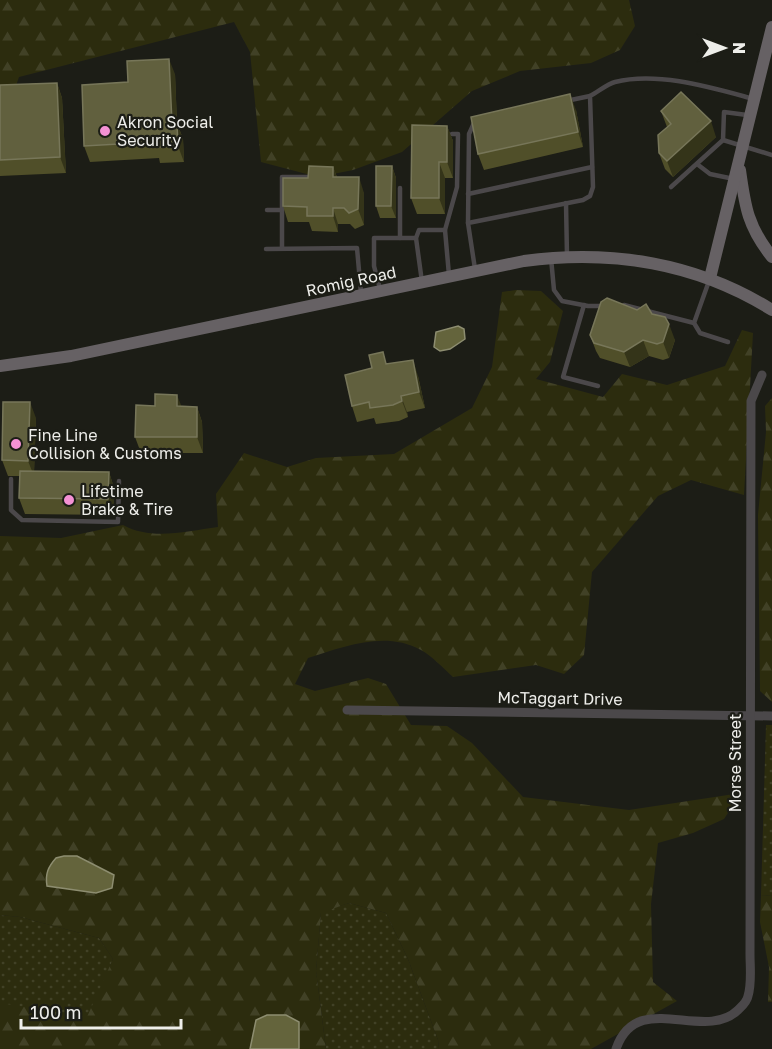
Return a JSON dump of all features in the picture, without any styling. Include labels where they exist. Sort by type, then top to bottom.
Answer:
[{"type":"street","points":[[710,278],[772,27]]},
{"type":"street","points":[[738,163],[747,216],[756,236],[772,257]]},
{"type":"street","name":"Romig Road","points":[[0,366],[71,356],[450,277],[567,256],[643,261],[710,278],[772,310]]},
{"type":"street","name":"Morse Street","points":[[616,1049],[629,1028],[642,1021],[661,1018],[702,1022],[719,1020],[735,1013],[748,997],[751,401],[762,375]]},
{"type":"street","name":"McTaggart Drive","points":[[347,710],[772,716]]},
{"type":"lane","points":[[557,102],[590,96],[614,82],[657,80],[696,83],[754,99]]},
{"type":"lane","points":[[468,224],[590,196],[593,187],[590,96]]},
{"type":"lane","points":[[671,187],[723,140],[724,112],[750,116]]},
{"type":"lane","points":[[476,272],[468,224],[469,134],[472,124],[480,118]]},
{"type":"lane","points":[[450,277],[445,230],[457,187],[458,134],[452,134]]},
{"type":"lane","points":[[723,140],[772,155]]},
{"type":"lane","points":[[697,164],[710,174],[734,179]]},
{"type":"lane","points":[[468,194],[592,167]]},
{"type":"lane","points":[[282,248],[282,177],[318,177]]},
{"type":"lane","points":[[400,188],[400,238]]},
{"type":"lane","points":[[566,203],[567,256]]},
{"type":"lane","points":[[267,210],[282,210]]},
{"type":"lane","points":[[422,283],[416,238],[419,230],[445,230]]},
{"type":"lane","points":[[380,292],[374,266],[374,238],[416,238]]},
{"type":"lane","points":[[266,249],[357,248],[362,296]]},
{"type":"lane","points":[[551,258],[554,290],[562,301],[584,305],[624,305],[694,322],[700,333],[728,342]]},
{"type":"lane","points":[[694,322],[710,278]]},
{"type":"lane","points":[[584,305],[563,377],[598,386]]},
{"type":"lane","points":[[11,479],[11,510],[22,520],[118,522],[119,481]]},
{"type":"green space","points":[[0,0],[629,0],[635,26],[620,50],[591,63],[520,71],[472,91],[402,152],[353,170],[318,177],[261,162],[250,52],[234,22],[19,77],[14,91],[0,92]]},
{"type":"green space","points":[[541,291],[563,311],[550,362],[536,379],[603,397],[622,374],[667,385],[725,366],[742,330],[753,333],[744,495],[691,480],[658,496],[592,572],[584,655],[564,674],[536,665],[453,677],[421,650],[393,641],[379,641],[350,645],[308,658],[295,684],[315,691],[368,678],[386,684],[411,725],[447,726],[472,743],[523,797],[629,810],[741,793],[724,819],[693,833],[658,843],[651,904],[653,982],[677,1001],[591,1049],[439,1049],[438,1040],[408,959],[386,913],[349,903],[321,913],[316,971],[326,1049],[0,1049],[0,1003],[87,1017],[113,959],[99,938],[20,917],[0,915],[0,536],[61,538],[123,525],[134,530],[158,534],[218,527],[216,494],[244,453],[287,467],[316,458],[394,454],[472,408],[492,367],[502,292]]},
{"type":"green space","points":[[772,398],[772,702],[760,691],[758,515],[766,432],[765,406]]},
{"type":"green space","points":[[766,725],[772,725],[772,896],[761,895]]},
{"type":"green space","points":[[761,895],[772,896],[772,1002],[768,1002],[769,967],[760,922]]},
{"type":"green space","points":[[349,903],[386,913],[408,959],[438,1040],[439,1049],[326,1049],[316,971],[321,912]]},
{"type":"green space","points":[[0,915],[20,917],[99,938],[113,959],[94,1006],[69,1049],[0,1049]]},
{"type":"shaded area","points":[[458,326],[464,329],[465,339],[450,349],[440,351],[434,347],[436,332]]},
{"type":"shaded area","points":[[77,856],[114,875],[112,888],[96,893],[47,886],[46,878],[49,868],[56,858]]},
{"type":"shaded area","points":[[267,1015],[286,1015],[299,1022],[299,1049],[250,1049],[256,1020]]},
{"type":"building","points":[[169,59],[172,123],[177,123],[178,146],[155,147],[154,142],[84,146],[82,85],[128,82],[127,61]]},
{"type":"building","points":[[57,83],[60,157],[0,160],[0,85]]},
{"type":"building","points":[[681,92],[711,121],[667,161],[659,153],[658,135],[671,124],[661,111]]},
{"type":"building","points":[[570,94],[578,132],[478,154],[471,117]]},
{"type":"building","points":[[412,125],[447,126],[447,162],[439,162],[439,198],[411,198]]},
{"type":"building","points":[[309,166],[333,167],[333,177],[359,177],[358,209],[349,213],[344,208],[333,208],[333,216],[307,216],[307,207],[283,206],[283,178],[308,178]]},
{"type":"building","points":[[376,166],[392,166],[391,206],[376,206]]},
{"type":"building","points":[[607,298],[637,310],[646,304],[652,314],[665,317],[669,324],[663,342],[657,344],[643,340],[624,352],[594,343],[590,335],[601,302]]},
{"type":"building","points":[[383,352],[386,364],[413,360],[419,392],[401,396],[402,401],[393,405],[370,408],[369,402],[352,406],[345,375],[372,368],[369,355]]},
{"type":"building","points":[[155,394],[177,395],[177,406],[197,407],[197,437],[135,437],[136,405],[155,406]]},
{"type":"building","points":[[3,402],[30,402],[28,461],[2,460]]},
{"type":"building","points":[[20,471],[109,472],[108,499],[19,498]]},
{"type":"place","name":"Akron Social Security","points":[[105,131]]},
{"type":"place","name":"Fine Line Collision & Customs","points":[[16,444]]},
{"type":"place","name":"Lifetime Brake & Tire","points":[[69,500]]}]
